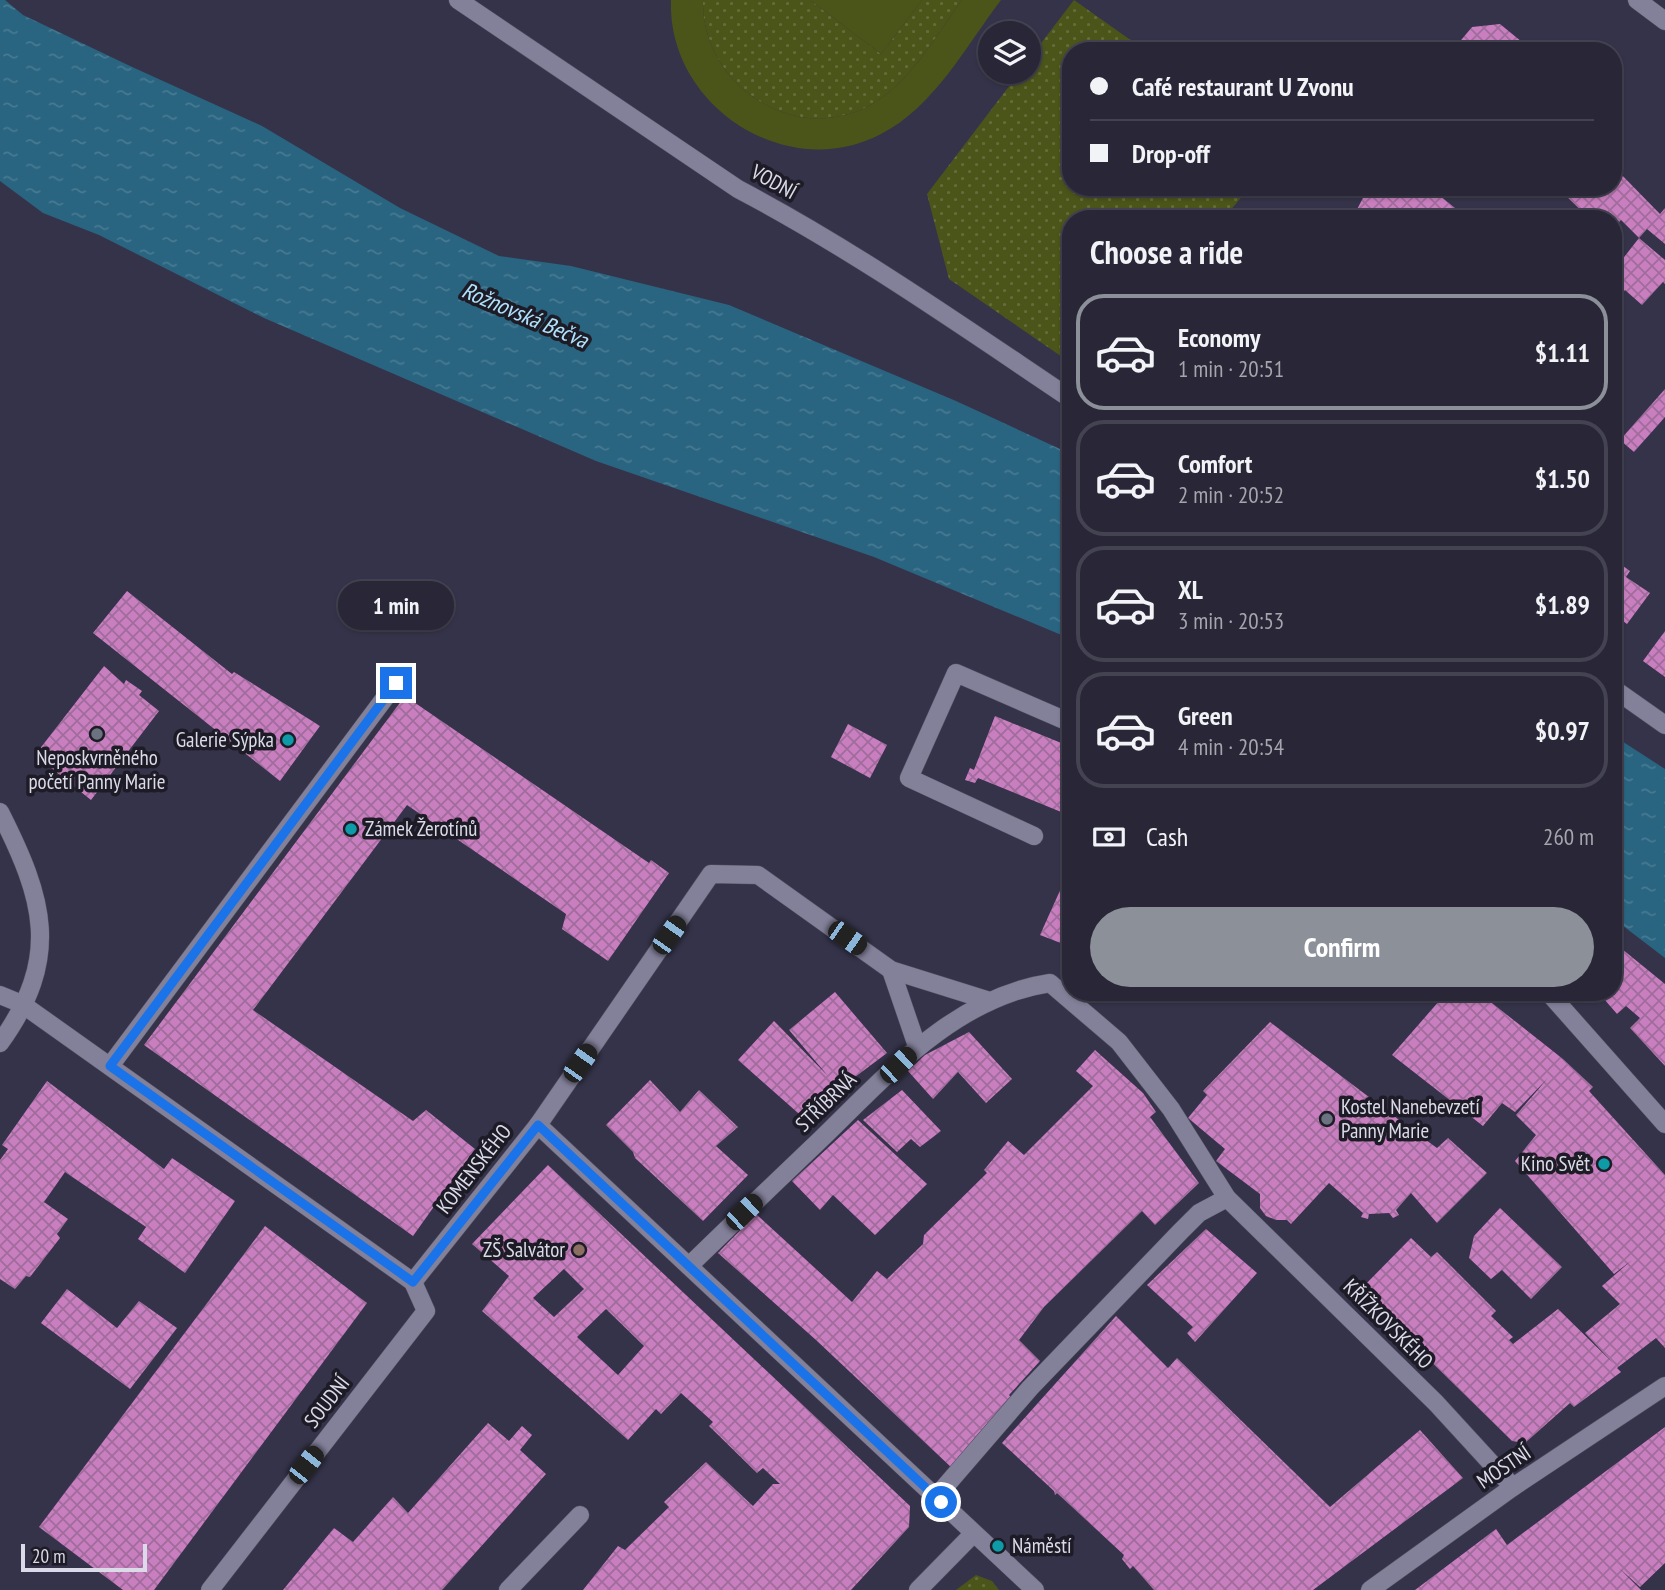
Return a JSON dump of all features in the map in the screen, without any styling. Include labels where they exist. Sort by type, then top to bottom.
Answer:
[{"type":"street","name":"VODNÍ","points":[[458,0],[738,189],[784,213],[934,307],[1062,393]]},
{"type":"street","points":[[1637,0],[1665,21]]},
{"type":"street","points":[[1034,836],[909,778],[956,673],[1062,719]]},
{"type":"street","points":[[110,1066],[396,683]]},
{"type":"street","points":[[1622,695],[1665,725]]},
{"type":"street","points":[[0,811],[29,869],[37,900],[40,950],[34,977],[0,1043]]},
{"type":"street","points":[[538,1125],[711,874],[758,875],[891,970],[990,1001]]},
{"type":"street","points":[[891,970],[918,1046]]},
{"type":"street","name":"STŘÍBRNÁ","points":[[689,1266],[918,1046],[990,1001],[1023,987],[1050,983]]},
{"type":"street","name":"KŘÍŽKOVSKÉHO","points":[[1050,983],[1062,993]]},
{"type":"street","points":[[0,995],[22,1004],[413,1282]]},
{"type":"street","name":"KŘÍŽKOVSKÉHO","points":[[1071,1001],[1119,1042],[1171,1109],[1227,1198],[1436,1403],[1513,1487]]},
{"type":"street","points":[[1556,1001],[1665,1125]]},
{"type":"street","name":"KOMENSKÉHO","points":[[413,1282],[538,1125],[973,1534]]},
{"type":"street","points":[[936,1497],[1030,1388],[1199,1213],[1227,1198]]},
{"type":"street","name":"SOUDNÍ","points":[[209,1590],[426,1311],[413,1282]]},
{"type":"street","name":"MOSTNÍ","points":[[1370,1590],[1513,1487],[1662,1394]]},
{"type":"street","points":[[508,1590],[580,1515]]},
{"type":"street","points":[[918,1590],[973,1534],[1035,1590]]},
{"type":"green space","points":[[671,0],[703,0],[706,30],[717,57],[734,80],[755,98],[781,111],[809,118],[838,117],[867,107],[896,86],[931,44],[962,0],[1001,0],[986,21],[978,21],[978,32],[948,74],[917,108],[881,134],[845,147],[808,149],[772,141],[739,125],[711,102],[689,72],[675,38]]},
{"type":"green space","points":[[703,0],[810,0],[881,54],[922,0],[962,0],[920,59],[882,98],[867,107],[838,117],[809,118],[781,111],[755,98],[734,80],[717,57],[706,30]]},
{"type":"green space","points":[[810,0],[922,0],[881,54]]},
{"type":"green space","points":[[1074,0],[1133,42],[1062,42],[1062,196],[1242,196],[1231,210],[1062,210],[1062,357],[949,279],[927,194],[1011,84],[1041,84],[1041,43]]},
{"type":"green space","points":[[976,1575],[992,1581],[999,1590],[956,1590]]},
{"type":"water","name":"Rožnovská Bečva","points":[[0,0],[5,0],[23,15],[262,126],[400,208],[499,256],[571,266],[729,305],[956,401],[1062,450],[1062,635],[874,557],[596,461],[264,318],[99,235],[43,213],[0,181]]},
{"type":"water","points":[[1622,741],[1665,769],[1665,958],[1622,925]]},
{"type":"building","points":[[1500,24],[1522,42],[1460,42],[1472,27]]},
{"type":"building","points":[[1622,175],[1660,214],[1665,208],[1665,244],[1647,229],[1639,238],[1622,221],[1622,210],[1581,210],[1566,196],[1622,196]]},
{"type":"building","points":[[1364,196],[1440,196],[1455,208],[1453,210],[1357,210]]},
{"type":"building","points":[[1639,238],[1665,260],[1665,284],[1663,282],[1642,305],[1625,290],[1622,294],[1622,260]]},
{"type":"building","points":[[1665,389],[1665,417],[1634,452],[1622,442],[1622,438]]},
{"type":"building","points":[[1622,565],[1630,571],[1626,577],[1650,593],[1627,624],[1622,620]]},
{"type":"building","points":[[127,591],[232,674],[234,672],[320,726],[280,781],[93,633]]},
{"type":"building","points":[[1665,631],[1665,677],[1643,661]]},
{"type":"building","name":"Neposkvrněného početí Panny Marie","points":[[104,666],[124,684],[126,680],[142,691],[139,695],[159,711],[91,800],[35,755]]},
{"type":"building","points":[[405,696],[649,863],[651,860],[669,873],[608,961],[562,929],[566,914],[407,805],[253,1010],[413,1121],[426,1110],[475,1149],[413,1236],[144,1045]]},
{"type":"building","points":[[995,716],[1062,743],[1062,812],[978,778],[975,783],[965,780],[970,768],[974,770]]},
{"type":"building","points":[[848,724],[887,745],[870,778],[831,757]]},
{"type":"building","points":[[1062,886],[1062,944],[1040,935]]},
{"type":"building","points":[[1622,949],[1665,984],[1665,1066],[1630,1028],[1640,1018],[1626,1006],[1617,1014],[1606,1001],[1622,1001]]},
{"type":"building","points":[[835,992],[887,1053],[843,1086],[837,1085],[806,1120],[738,1060],[774,1021],[828,1076],[789,1030]]},
{"type":"building","points":[[1439,1001],[1489,1001],[1563,1059],[1593,1087],[1589,1091],[1665,1175],[1665,1348],[1656,1338],[1617,1368],[1621,1372],[1574,1407],[1570,1403],[1525,1443],[1512,1441],[1359,1291],[1411,1238],[1431,1257],[1437,1252],[1496,1311],[1491,1316],[1513,1337],[1509,1340],[1513,1344],[1558,1309],[1613,1363],[1585,1333],[1620,1304],[1602,1286],[1632,1260],[1614,1274],[1515,1161],[1536,1135],[1516,1115],[1548,1078],[1515,1112],[1502,1103],[1483,1126],[1392,1055]]},
{"type":"building","name":"Kostel Nanebevzetí Panny Marie","points":[[1270,1022],[1437,1148],[1448,1138],[1487,1173],[1437,1223],[1411,1193],[1396,1210],[1399,1215],[1393,1218],[1389,1213],[1369,1214],[1368,1219],[1361,1217],[1363,1213],[1329,1183],[1291,1224],[1287,1220],[1266,1216],[1260,1208],[1260,1194],[1216,1161],[1225,1149],[1188,1118],[1207,1095],[1203,1091]]},
{"type":"building","points":[[969,1032],[1012,1079],[986,1103],[958,1072],[933,1099],[908,1071],[925,1055]]},
{"type":"building","points":[[1095,1050],[1143,1093],[1156,1112],[1150,1117],[1199,1183],[1155,1225],[1142,1211],[1044,1307],[1019,1340],[1040,1361],[1009,1395],[1014,1401],[953,1469],[816,1340],[718,1253],[756,1214],[852,1302],[877,1271],[887,1279],[923,1244],[924,1235],[987,1173],[984,1170],[1008,1141],[1024,1155],[1093,1086],[1076,1071]]},
{"type":"building","points":[[650,1080],[680,1112],[699,1090],[738,1127],[716,1146],[748,1175],[703,1221],[635,1158],[633,1152],[606,1125]]},
{"type":"building","points":[[47,1081],[164,1169],[172,1158],[235,1201],[185,1273],[138,1239],[146,1227],[65,1172],[44,1202],[68,1219],[57,1234],[60,1238],[30,1277],[26,1276],[15,1289],[0,1279],[0,1160],[8,1149],[2,1145]]},
{"type":"building","points":[[902,1090],[941,1131],[920,1147],[911,1139],[897,1152],[863,1120]]},
{"type":"building","points":[[858,1120],[927,1184],[875,1235],[833,1195],[820,1210],[792,1181]]},
{"type":"building","points":[[548,1165],[910,1506],[909,1527],[851,1590],[583,1590],[618,1546],[625,1550],[669,1507],[664,1502],[706,1462],[753,1506],[773,1484],[780,1484],[763,1468],[757,1473],[709,1426],[713,1422],[681,1393],[661,1414],[656,1409],[628,1440],[482,1311],[509,1276],[472,1244]],"holes":[[[564,1269],[584,1289],[554,1317],[533,1298]],[[606,1309],[644,1346],[618,1375],[577,1337]]]},
{"type":"building","points":[[1500,1208],[1562,1267],[1531,1299],[1502,1270],[1491,1279],[1469,1258],[1474,1236]]},
{"type":"building","points":[[265,1226],[367,1303],[154,1590],[123,1590],[39,1527]]},
{"type":"building","points":[[1206,1229],[1257,1273],[1195,1342],[1187,1333],[1193,1327],[1147,1285]]},
{"type":"building","points":[[67,1289],[117,1328],[139,1301],[177,1328],[130,1389],[41,1323]]},
{"type":"building","points":[[1116,1316],[1168,1368],[1177,1358],[1330,1507],[1420,1430],[1463,1478],[1313,1590],[1154,1590],[1133,1566],[1130,1569],[1122,1559],[1124,1555],[1057,1493],[1055,1495],[1054,1491],[1002,1443]]},
{"type":"building","points":[[488,1423],[509,1441],[522,1426],[532,1435],[520,1450],[546,1474],[442,1590],[283,1590],[334,1528],[353,1542],[393,1497],[408,1513]]},
{"type":"building","points":[[1665,1427],[1665,1563],[1640,1587],[1619,1568],[1641,1590],[1415,1590],[1496,1529],[1507,1545]]},
{"type":"place","name":"Neposkvrněného početí Panny Marie","points":[[97,734]]},
{"type":"place","name":"Galerie Sýpka","points":[[288,740]]},
{"type":"place","name":"Zámek Žerotínů","points":[[351,829]]},
{"type":"place","name":"Kostel Nanebevzetí Panny Marie","points":[[1327,1119]]},
{"type":"place","name":"Kino Svět","points":[[1604,1164]]},
{"type":"place","name":"ZŠ Salvátor","points":[[579,1250]]},
{"type":"place","name":"Náměstí","points":[[998,1546]]},
{"type":"route","points":[[396,683],[110,1066],[413,1282],[538,1125],[941,1502]]}]
